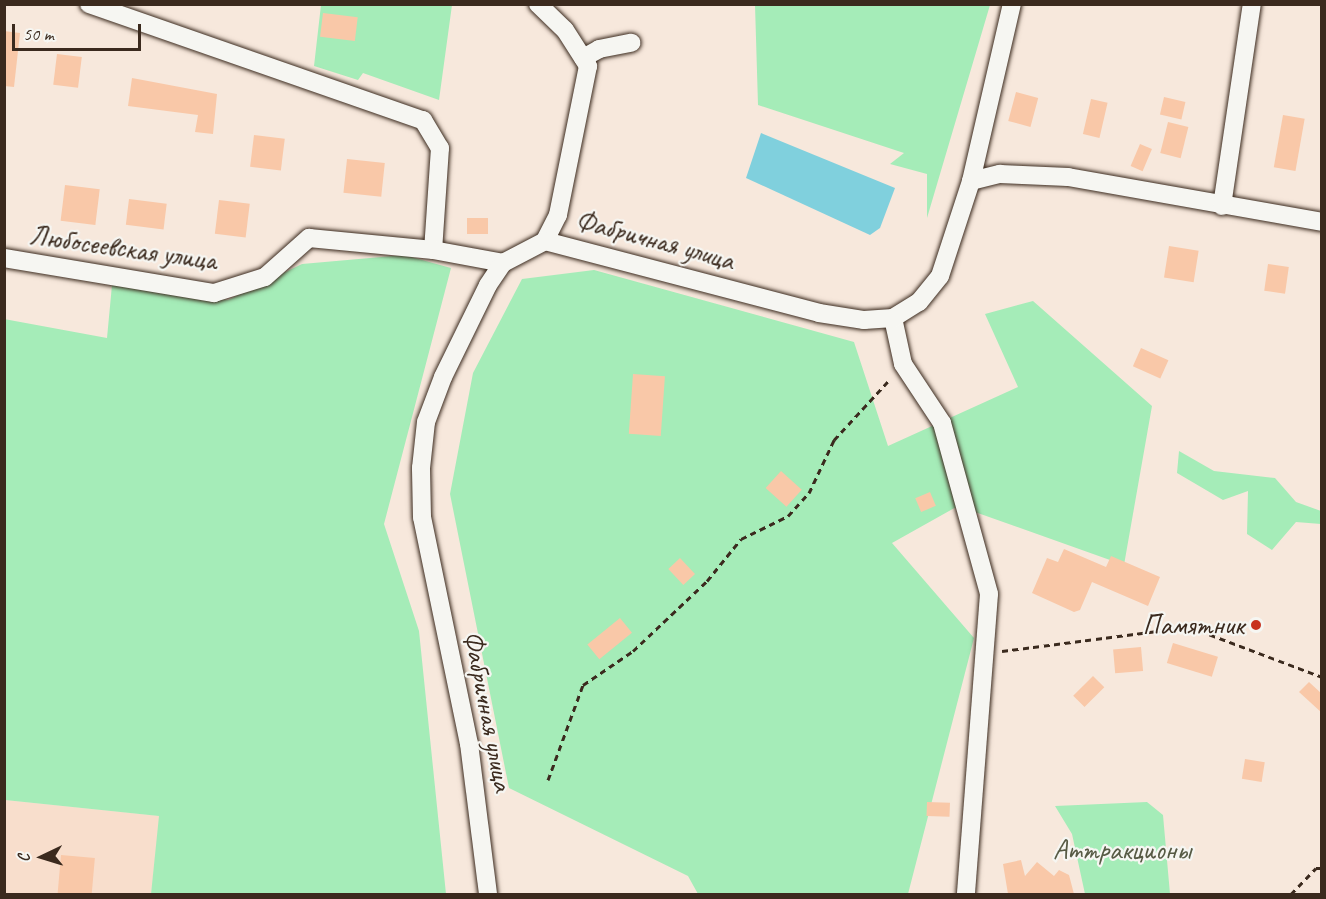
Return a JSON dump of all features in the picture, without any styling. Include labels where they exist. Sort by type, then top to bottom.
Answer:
[{"type":"street","points":[[89,4],[423,120],[440,148],[433,250]]},
{"type":"street","points":[[538,4],[565,30],[588,66],[558,215],[546,241]]},
{"type":"street","name":"Фабричная улица","points":[[488,894],[469,744],[422,517],[421,468],[426,422],[443,377],[503,263],[546,241],[819,313],[864,320],[893,318],[919,302],[940,276],[971,181],[1012,4]]},
{"type":"street","points":[[1222,206],[1252,4]]},
{"type":"street","points":[[583,58],[599,49],[632,43]]},
{"type":"street","points":[[971,181],[1000,174],[1068,177],[1322,222]]},
{"type":"street","name":"Любосеевская улица","points":[[4,258],[214,293],[265,277],[309,238],[433,250],[503,263]]},
{"type":"street","points":[[893,318],[903,364],[942,423],[957,488],[975,530],[989,594],[966,894]]},
{"type":"path","points":[[548,780],[584,685],[641,643],[707,581],[741,539],[788,516],[809,493],[834,441],[903,364]]},
{"type":"path","points":[[983,653],[1190,627],[1322,677]]},
{"type":"path","points":[[1291,894],[1316,868],[1322,868]]},
{"type":"shaded area","points":[[5,800],[160,816],[151,894],[5,894]]},
{"type":"green space","points":[[321,5],[452,5],[439,100],[363,73],[358,80],[314,66]]},
{"type":"green space","points":[[755,5],[990,5],[927,218],[927,174],[890,164],[904,153],[758,105]]},
{"type":"green space","points":[[404,255],[451,268],[384,524],[419,631],[446,894],[151,894],[159,816],[5,800],[4,319],[107,338],[112,285],[228,300],[302,264]]},
{"type":"green space","points":[[594,270],[854,342],[888,446],[1018,387],[985,314],[1033,301],[1152,406],[1124,565],[958,506],[892,543],[974,638],[908,894],[698,894],[688,876],[509,788],[450,494],[473,373],[522,279]]},
{"type":"green space","points":[[1179,451],[1214,471],[1275,478],[1296,502],[1321,511],[1321,524],[1296,522],[1272,550],[1247,534],[1248,491],[1223,500],[1177,473]]},
{"type":"green space","name":"Аттракционы","points":[[1147,802],[1163,815],[1170,894],[1085,894],[1072,834],[1055,806]]},
{"type":"water","points":[[761,133],[895,188],[880,228],[870,235],[746,178]]},
{"type":"building","points":[[323,13],[358,17],[355,41],[320,37]]},
{"type":"building","points":[[4,31],[20,33],[14,87],[4,86]]},
{"type":"building","points":[[57,54],[82,57],[78,88],[53,85]]},
{"type":"building","points":[[132,78],[217,94],[213,134],[195,132],[198,115],[128,106]]},
{"type":"building","points":[[1016,92],[1038,98],[1030,127],[1008,121]]},
{"type":"building","points":[[1164,97],[1185,102],[1181,119],[1160,115]]},
{"type":"building","points":[[1091,99],[1108,103],[1099,138],[1083,134]]},
{"type":"building","points":[[1283,115],[1305,119],[1295,171],[1274,167]]},
{"type":"building","points":[[1168,122],[1188,127],[1181,158],[1160,153]]},
{"type":"building","points":[[254,135],[285,139],[281,171],[250,167]]},
{"type":"building","points":[[1140,144],[1152,149],[1143,171],[1131,166]]},
{"type":"building","points":[[347,159],[385,163],[381,197],[343,193]]},
{"type":"building","points":[[65,185],[100,189],[95,225],[61,221]]},
{"type":"building","points":[[129,199],[167,204],[164,229],[126,225]]},
{"type":"building","points":[[219,200],[250,204],[246,238],[215,234]]},
{"type":"building","points":[[467,218],[488,218],[488,234],[467,234]]},
{"type":"building","points":[[1169,246],[1199,251],[1194,282],[1164,278]]},
{"type":"building","points":[[1268,264],[1289,267],[1285,294],[1264,291]]},
{"type":"building","points":[[1141,348],[1168,360],[1160,378],[1133,366]]},
{"type":"building","points":[[633,374],[665,376],[661,436],[629,434]]},
{"type":"building","points":[[781,471],[802,490],[786,507],[766,488]]},
{"type":"building","points":[[930,492],[936,506],[921,512],[915,498]]},
{"type":"building","points":[[1064,549],[1106,567],[1111,556],[1160,577],[1148,606],[1092,582],[1080,610],[1074,612],[1032,593],[1047,558],[1058,562]]},
{"type":"building","points":[[680,558],[695,574],[683,585],[668,569]]},
{"type":"building","points":[[620,618],[632,633],[599,659],[587,644]]},
{"type":"building","points":[[1173,643],[1218,657],[1212,677],[1167,663]]},
{"type":"building","points":[[1141,647],[1143,671],[1115,673],[1113,649]]},
{"type":"building","points":[[1093,676],[1104,687],[1085,707],[1073,696]]},
{"type":"building","points":[[1309,682],[1322,694],[1322,713],[1299,692]]},
{"type":"building","points":[[1245,759],[1265,762],[1262,782],[1242,779]]},
{"type":"building","points":[[927,802],[950,803],[949,817],[927,816]]},
{"type":"building","points":[[61,855],[95,858],[92,894],[58,894]]},
{"type":"building","points":[[1021,860],[1025,876],[1037,862],[1054,876],[1059,870],[1069,875],[1074,894],[1008,894],[1003,864]]},
{"type":"place","name":"Памятник","points":[[1256,625]]}]
